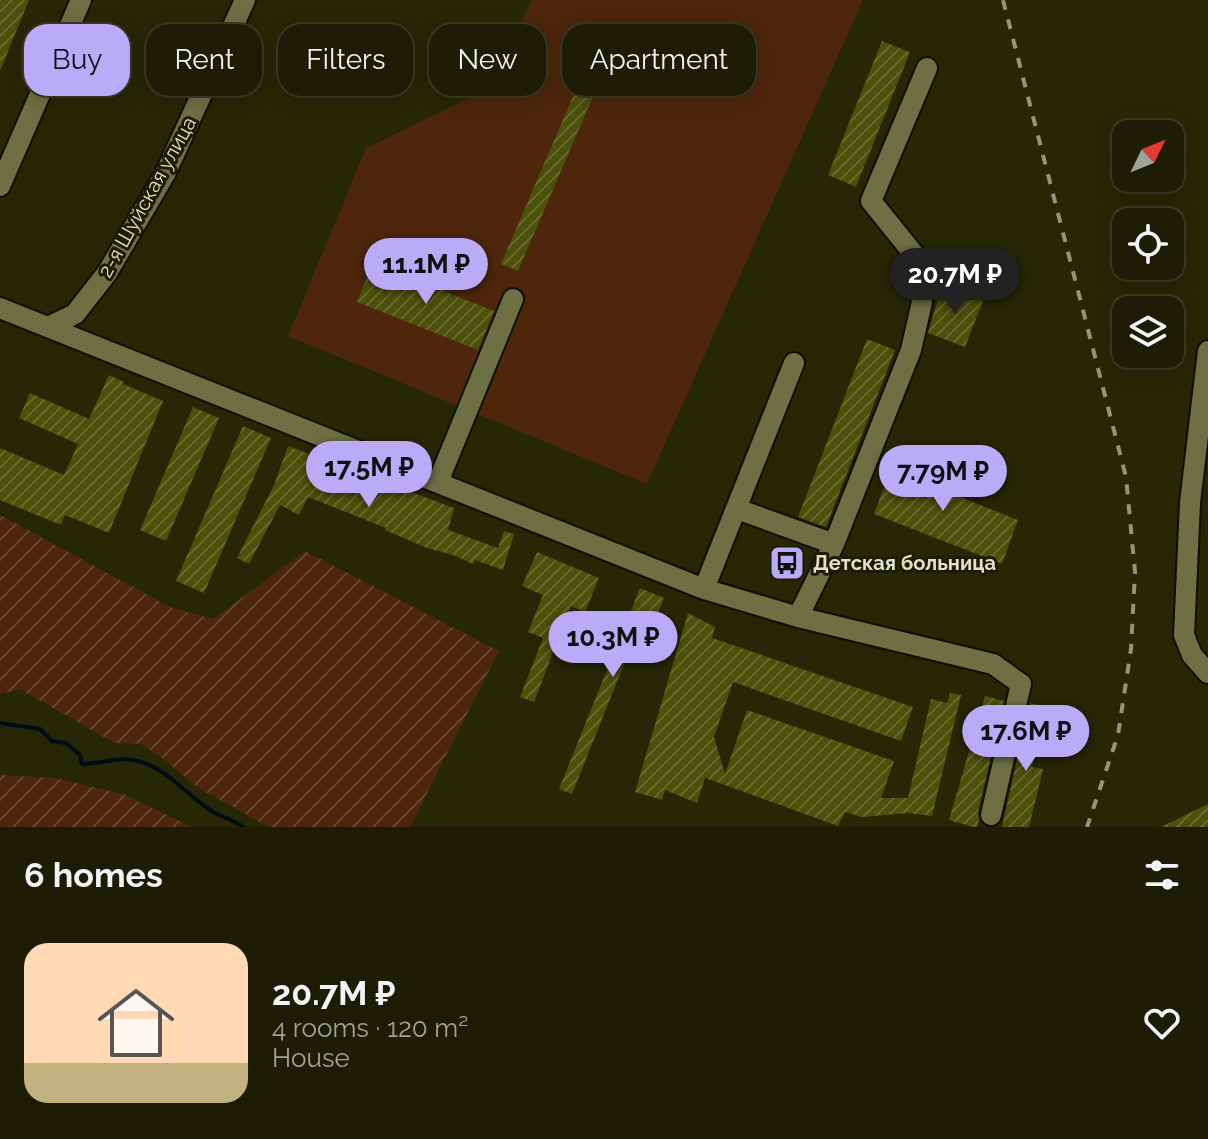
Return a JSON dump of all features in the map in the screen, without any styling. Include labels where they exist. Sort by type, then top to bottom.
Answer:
[{"type":"street","points":[[0,186],[81,0]]},
{"type":"street","name":"2-я Шуйская улица","points":[[50,326],[75,314],[107,273],[165,174],[245,0]]},
{"type":"street","points":[[798,617],[834,544],[911,350],[922,302],[917,258],[871,201],[927,68]]},
{"type":"street","points":[[438,482],[513,299]]},
{"type":"street","points":[[0,308],[704,589],[798,617],[993,664],[1021,684],[991,815]]},
{"type":"street","points":[[75,314],[91,343]]},
{"type":"street","points":[[1208,351],[1202,457],[1190,503],[1184,635],[1192,655],[1208,673]]},
{"type":"street","points":[[704,589],[794,363]]},
{"type":"street","points":[[737,509],[834,544]]},
{"type":"shaded area","points":[[532,0],[863,0],[647,484],[288,336],[366,148],[473,96],[546,96],[546,24],[519,24]]},
{"type":"shaded area","points":[[0,515],[170,607],[213,619],[305,551],[499,651],[410,827],[269,827],[198,788],[141,744],[114,743],[20,689],[0,694]]},
{"type":"shaded area","points":[[0,775],[55,778],[123,794],[192,827],[0,827]]},
{"type":"building","points":[[0,0],[29,0],[0,71]]},
{"type":"building","points":[[882,41],[910,52],[856,187],[828,175]]},
{"type":"building","points":[[573,96],[593,96],[518,271],[501,264]]},
{"type":"building","points":[[373,263],[494,311],[478,350],[357,302]]},
{"type":"building","points":[[942,285],[983,301],[965,347],[928,333]]},
{"type":"building","points":[[867,339],[895,350],[826,527],[798,517]]},
{"type":"building","points":[[109,375],[163,401],[109,533],[65,515],[61,525],[0,500],[0,448],[64,475],[78,444],[19,418],[30,393],[89,419]]},
{"type":"building","points":[[193,407],[219,418],[166,541],[140,530]]},
{"type":"building","points":[[243,426],[271,438],[204,593],[176,581]]},
{"type":"building","points":[[288,446],[454,508],[448,530],[498,548],[504,531],[514,534],[503,570],[475,560],[473,564],[427,548],[308,497],[299,515],[280,505],[249,564],[237,558],[274,485]]},
{"type":"building","points":[[897,453],[928,465],[922,482],[1018,520],[1002,564],[874,514]]},
{"type":"building","points":[[537,552],[599,578],[585,612],[571,606],[534,702],[520,697],[543,638],[528,632],[543,595],[522,586]]},
{"type":"building","points":[[640,588],[664,598],[646,642],[635,637],[572,794],[559,789]]},
{"type":"building","points":[[688,613],[715,627],[712,638],[913,707],[901,741],[733,682],[714,737],[725,774],[747,710],[894,761],[881,798],[908,798],[931,699],[947,703],[950,693],[961,695],[932,816],[909,813],[862,817],[845,812],[838,826],[705,778],[697,803],[665,790],[662,800],[635,792]]},
{"type":"building","points":[[985,696],[1004,701],[978,812],[979,820],[977,827],[973,827],[949,820]]},
{"type":"building","points":[[1030,703],[1046,707],[1032,767],[1043,769],[1029,827],[1002,827]]},
{"type":"building","points":[[1208,804],[1208,827],[1161,827]]},
{"type":"waterway","points":[[0,723],[40,729],[52,741],[66,743],[80,755],[82,764],[123,759],[148,764],[167,775],[210,810],[243,827]]},
{"type":"railway","points":[[1003,0],[1126,477],[1135,572],[1131,649],[1118,735],[1087,827]]},
{"type":"place","name":"Детская больница","points":[[787,563]]}]
